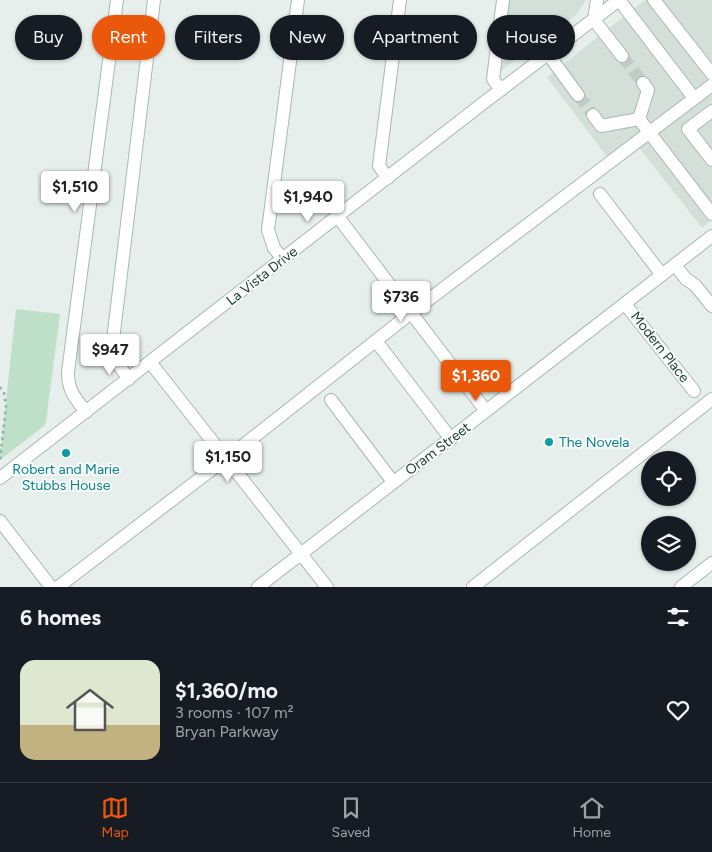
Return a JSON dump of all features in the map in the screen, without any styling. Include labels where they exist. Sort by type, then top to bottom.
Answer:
[{"type":"street","points":[[115,15],[117,0]]},
{"type":"street","points":[[152,15],[154,0]]},
{"type":"street","points":[[283,259],[274,248],[268,230],[298,0]]},
{"type":"street","points":[[388,178],[379,166],[400,0]]},
{"type":"street","points":[[501,90],[493,79],[504,0]]},
{"type":"street","points":[[597,0],[594,20],[622,56]]},
{"type":"street","points":[[619,0],[694,98]]},
{"type":"street","name":"La Vista Drive","points":[[575,34],[619,0]]},
{"type":"street","points":[[654,0],[712,74]]},
{"type":"street","points":[[86,412],[71,392],[68,372],[109,60]]},
{"type":"street","points":[[129,379],[114,357],[113,340],[146,60]]},
{"type":"street","name":"La Vista Drive","points":[[0,478],[540,60]]},
{"type":"street","points":[[552,60],[578,95]]},
{"type":"street","points":[[639,119],[648,90],[643,83]]},
{"type":"street","points":[[58,587],[411,313],[712,86]]},
{"type":"street","points":[[712,111],[688,129],[712,160]]},
{"type":"street","points":[[593,115],[601,126],[639,119]]},
{"type":"street","points":[[639,119],[712,214]]},
{"type":"street","points":[[600,194],[662,275]]},
{"type":"street","points":[[338,217],[486,411]]},
{"type":"street","name":"Oram Street","points":[[258,587],[712,236]]},
{"type":"street","points":[[675,265],[712,306]]},
{"type":"street","name":"Modern Place","points":[[625,304],[694,391]]},
{"type":"street","points":[[376,341],[451,439]]},
{"type":"street","points":[[150,362],[327,587]]},
{"type":"street","points":[[472,587],[712,399]]},
{"type":"street","points":[[331,400],[393,482]]},
{"type":"street","points":[[0,521],[51,587]]},
{"type":"street","points":[[681,587],[712,563]]},
{"type":"path","points":[[0,387],[4,393],[6,406],[0,460]]},
{"type":"shaded area","points":[[497,0],[586,0],[575,16],[495,15]]},
{"type":"shaded area","points":[[645,0],[712,0],[712,220],[702,228],[633,140],[608,158],[547,77],[569,60],[575,60],[575,55]]},
{"type":"shaded area","points":[[489,60],[516,60],[486,82]]},
{"type":"green space","points":[[16,309],[60,314],[46,422],[44,426],[0,460],[0,448]]},
{"type":"tunnel","points":[[622,56],[643,83]]},
{"type":"tunnel","points":[[578,95],[593,115]]},
{"type":"place","name":"The Novela","points":[[549,442]]},
{"type":"place","name":"Robert and Marie Stubbs House","points":[[66,453]]}]
